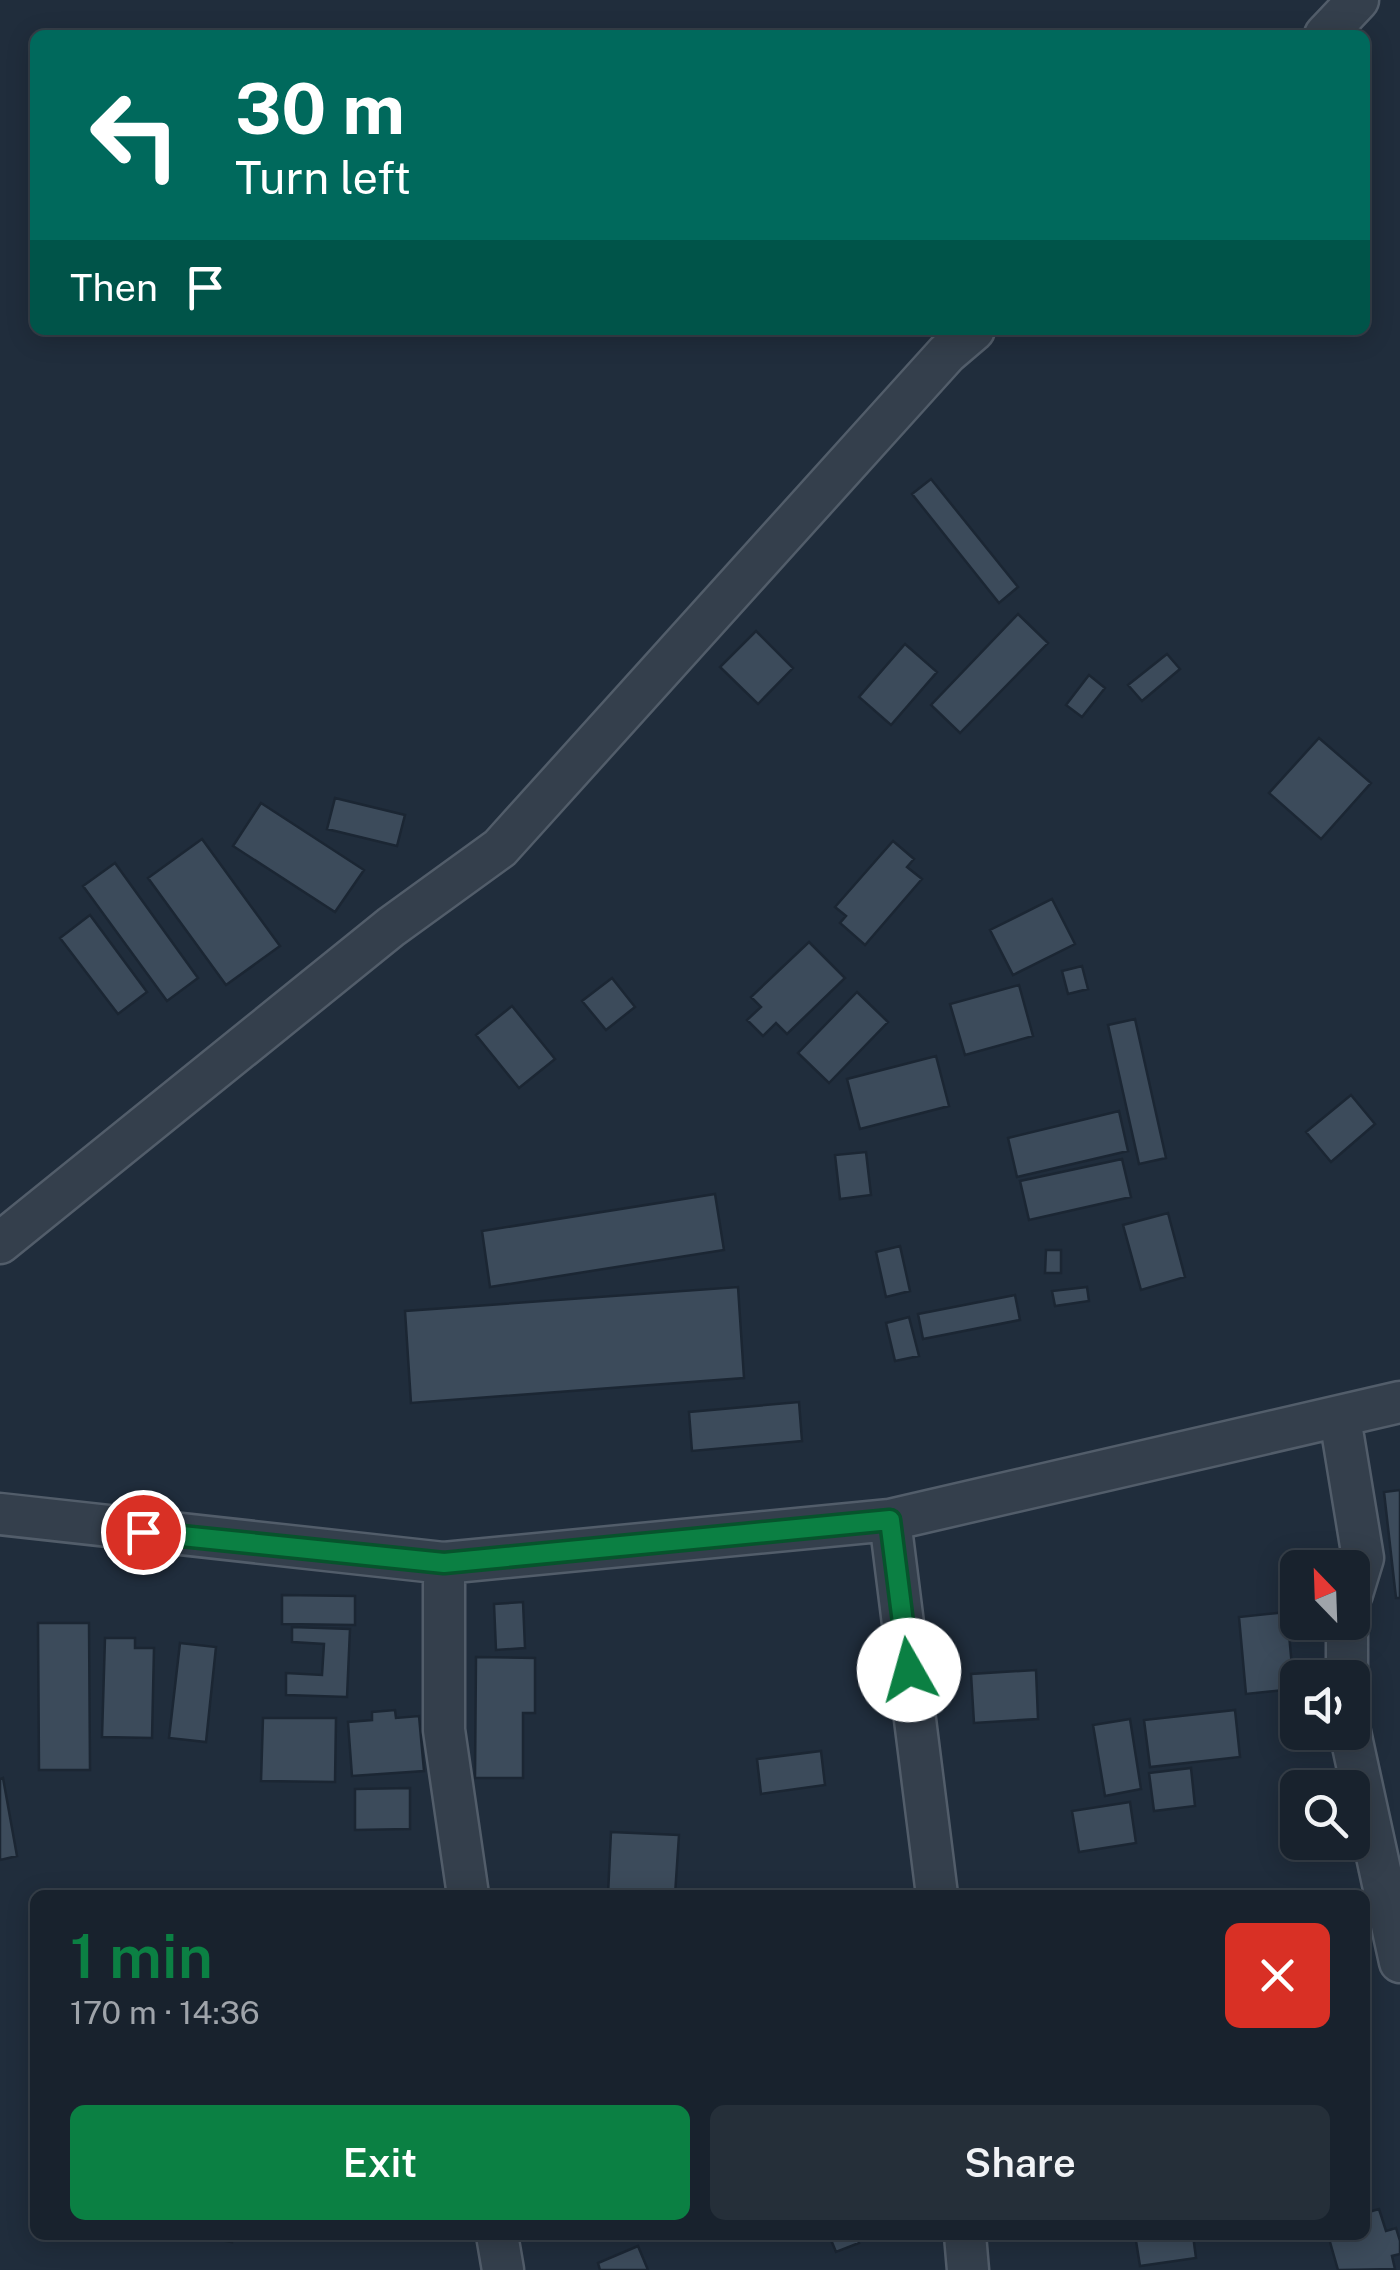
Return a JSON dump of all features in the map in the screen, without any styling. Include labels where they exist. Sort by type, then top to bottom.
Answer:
[{"type":"street","points":[[1330,30],[1358,0]]},
{"type":"street","points":[[0,1243],[391,927],[500,848],[968,335]]},
{"type":"street","points":[[0,1514],[444,1563],[890,1520],[1400,1402]]},
{"type":"street","points":[[1340,1418],[1362,1550]]},
{"type":"street","points":[[890,1520],[936,1890]]},
{"type":"street","points":[[444,1563],[444,1730],[467,1890]]},
{"type":"street","points":[[1354,1750],[1400,1962]]},
{"type":"street","points":[[498,2240],[503,2270]]},
{"type":"street","points":[[965,2240],[968,2270]]},
{"type":"building","points":[[931,479],[1018,587],[999,603],[912,494]]},
{"type":"building","points":[[1018,614],[1048,643],[960,733],[931,705]]},
{"type":"building","points":[[756,631],[793,668],[758,704],[720,667]]},
{"type":"building","points":[[905,644],[937,672],[891,725],[859,697]]},
{"type":"building","points":[[1167,654],[1180,669],[1142,701],[1128,685]]},
{"type":"building","points":[[1089,675],[1105,688],[1082,717],[1066,705]]},
{"type":"building","points":[[1319,738],[1371,783],[1321,839],[1269,793]]},
{"type":"building","points":[[335,798],[405,815],[397,846],[327,829]]},
{"type":"building","points":[[261,803],[364,870],[335,912],[233,846]]},
{"type":"building","points":[[202,839],[280,946],[226,985],[148,878]]},
{"type":"building","points":[[893,841],[914,859],[907,867],[922,879],[865,945],[840,923],[846,916],[835,907]]},
{"type":"building","points":[[115,863],[198,978],[167,1001],[83,886]]},
{"type":"building","points":[[1052,899],[1075,944],[1013,975],[990,930]]},
{"type":"building","points":[[90,915],[147,992],[118,1014],[60,938]]},
{"type":"building","points":[[809,942],[845,978],[787,1034],[776,1023],[763,1036],[747,1020],[761,1007],[751,997]]},
{"type":"building","points":[[1082,966],[1088,989],[1068,994],[1062,971]]},
{"type":"building","points":[[612,978],[635,1007],[606,1030],[582,1001]]},
{"type":"building","points":[[1019,985],[1033,1036],[965,1055],[950,1004]]},
{"type":"building","points":[[857,992],[888,1022],[829,1083],[798,1053]]},
{"type":"building","points":[[512,1006],[555,1059],[519,1088],[476,1035]]},
{"type":"building","points":[[1135,1019],[1166,1158],[1139,1164],[1108,1025]]},
{"type":"building","points":[[936,1056],[949,1106],[860,1129],[847,1079]]},
{"type":"building","points":[[1351,1095],[1375,1124],[1331,1162],[1306,1132]]},
{"type":"building","points":[[1119,1111],[1128,1151],[1017,1177],[1008,1138]]},
{"type":"building","points":[[866,1152],[871,1195],[840,1199],[835,1155]]},
{"type":"building","points":[[1122,1159],[1131,1197],[1029,1220],[1020,1181]]},
{"type":"building","points":[[715,1194],[724,1250],[490,1287],[482,1231]]},
{"type":"building","points":[[1168,1213],[1185,1277],[1141,1290],[1123,1225]]},
{"type":"building","points":[[900,1246],[910,1291],[886,1297],[876,1252]]},
{"type":"building","points":[[1046,1250],[1061,1250],[1061,1273],[1045,1273]]},
{"type":"building","points":[[738,1287],[744,1378],[411,1403],[405,1311]]},
{"type":"building","points":[[1087,1287],[1089,1301],[1055,1306],[1052,1291]]},
{"type":"building","points":[[1015,1295],[1020,1320],[923,1339],[918,1314]]},
{"type":"building","points":[[909,1317],[919,1356],[895,1361],[886,1323]]},
{"type":"building","points":[[799,1402],[802,1441],[692,1451],[689,1412]]},
{"type":"building","points":[[1400,1490],[1400,1598],[1396,1598],[1384,1492]]},
{"type":"building","points":[[282,1595],[355,1596],[355,1625],[282,1624]]},
{"type":"building","points":[[523,1602],[525,1648],[496,1650],[494,1604]]},
{"type":"building","points":[[1280,1613],[1280,1640],[1290,1640],[1291,1660],[1280,1660],[1280,1690],[1246,1694],[1239,1617]]},
{"type":"building","points":[[38,1623],[89,1623],[90,1770],[39,1770]]},
{"type":"building","points":[[292,1627],[350,1629],[347,1697],[286,1695],[286,1673],[322,1675],[324,1644],[292,1642]]},
{"type":"building","points":[[105,1638],[135,1638],[135,1648],[154,1648],[152,1738],[102,1737]]},
{"type":"building","points":[[180,1643],[216,1647],[206,1742],[169,1738]]},
{"type":"building","points":[[476,1657],[535,1658],[535,1713],[523,1713],[523,1778],[475,1778]]},
{"type":"building","points":[[1036,1670],[1038,1719],[974,1723],[971,1674]]},
{"type":"building","points":[[395,1710],[396,1718],[419,1716],[424,1771],[352,1776],[348,1722],[372,1720],[372,1712]]},
{"type":"building","points":[[1235,1710],[1240,1757],[1150,1767],[1144,1720]]},
{"type":"building","points":[[263,1718],[336,1718],[335,1782],[261,1781]]},
{"type":"building","points":[[1130,1719],[1141,1789],[1105,1796],[1093,1725]]},
{"type":"building","points":[[821,1751],[825,1785],[761,1794],[757,1759]]},
{"type":"building","points":[[1191,1768],[1195,1806],[1154,1811],[1149,1773]]},
{"type":"building","points":[[3,1778],[17,1856],[0,1860],[0,1779]]},
{"type":"building","points":[[410,1788],[410,1829],[355,1830],[355,1789]]},
{"type":"building","points":[[1130,1802],[1136,1843],[1079,1852],[1072,1811]]},
{"type":"building","points":[[611,1832],[679,1835],[675,1890],[608,1890]]},
{"type":"building","points":[[1379,2209],[1386,2231],[1396,2228],[1400,2254],[1392,2256],[1395,2269],[1338,2270],[1329,2240],[1370,2240],[1370,2212]]},
{"type":"building","points":[[831,2240],[858,2240],[859,2243],[836,2252]]},
{"type":"building","points":[[1194,2240],[1196,2258],[1140,2266],[1136,2241]]},
{"type":"building","points":[[638,2246],[648,2270],[600,2270],[598,2263]]},
{"type":"route","points":[[143,1532],[444,1563],[890,1520],[909,1670]]}]
